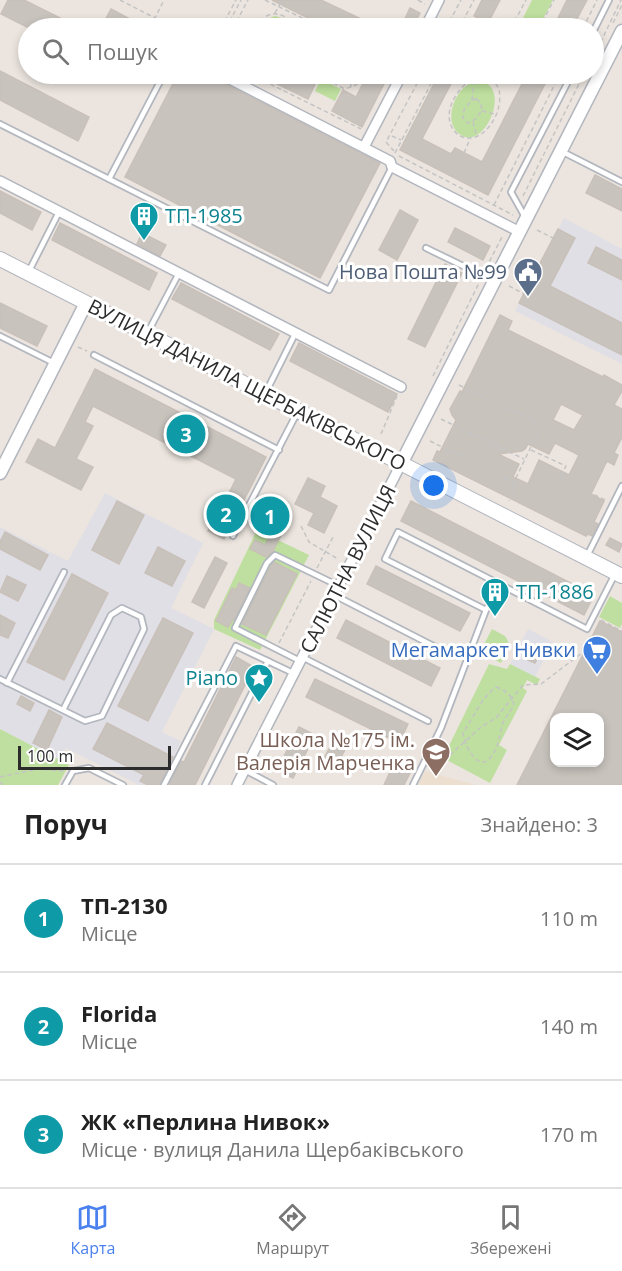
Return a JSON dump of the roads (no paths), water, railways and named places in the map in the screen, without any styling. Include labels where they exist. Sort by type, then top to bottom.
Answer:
[{"type":"main road","name":"ВУЛИЦЯ ДАНИЛА ЩЕРБАКІВСЬКОГО","points":[[0,260],[619,574]]},
{"type":"street","points":[[430,18],[439,0]]},
{"type":"street","name":"САЛЮТНА ВУЛИЦЯ","points":[[604,66],[622,31]]},
{"type":"street","points":[[240,84],[364,147],[390,161],[392,167],[520,232]]},
{"type":"street","points":[[364,147],[397,84]]},
{"type":"street","name":"САЛЮТНА ВУЛИЦЯ","points":[[237,785],[401,464],[489,278],[520,232],[595,84]]},
{"type":"street","points":[[0,182],[401,387]]},
{"type":"street","points":[[0,473],[86,303]]},
{"type":"lane","points":[[600,18],[609,0]]},
{"type":"lane","points":[[109,179],[159,84]]},
{"type":"lane","points":[[526,219],[511,192],[567,84]]},
{"type":"lane","points":[[0,124],[329,290],[392,167]]},
{"type":"lane","points":[[561,151],[620,179]]},
{"type":"lane","points":[[28,274],[59,212]]},
{"type":"lane","points":[[426,248],[489,278]]},
{"type":"lane","points":[[147,334],[179,272]]},
{"type":"lane","points":[[265,394],[296,332]]},
{"type":"lane","points":[[0,336],[56,363]]},
{"type":"lane","points":[[94,355],[279,450]]},
{"type":"lane","points":[[233,536],[298,411]]},
{"type":"lane","points":[[586,558],[622,486]]},
{"type":"lane","points":[[486,610],[385,559],[398,532],[587,629],[619,574]]},
{"type":"lane","points":[[339,586],[275,555],[267,563],[235,628],[428,721]]},
{"type":"lane","points":[[7,682],[64,572]]},
{"type":"lane","points":[[413,785],[441,728],[486,610],[500,584]]},
{"type":"lane","points":[[334,595],[453,656]]},
{"type":"lane","points":[[0,679],[85,721],[102,716],[144,629],[141,617],[122,609],[111,615],[63,710]]},
{"type":"lane","points":[[164,785],[236,646],[294,674]]},
{"type":"lane","points":[[206,785],[268,661]]},
{"type":"lane","points":[[66,785],[73,771],[89,768],[123,785]]},
{"type":"lane","points":[[245,770],[273,785]]},
{"type":"place","name":"ТП-1985","points":[[144,242]]},
{"type":"place","name":"Нова Пошта №99","points":[[528,298]]},
{"type":"place","name":"ЖК «Перлина Нивок»","points":[[186,434]]},
{"type":"place","name":"Florida","points":[[226,514]]},
{"type":"place","name":"ТП-2130","points":[[270,516]]},
{"type":"place","name":"ТП-1886","points":[[495,618]]},
{"type":"place","name":"Мегамаркет Нивки","points":[[597,676]]},
{"type":"place","name":"Piano","points":[[259,704]]},
{"type":"place","name":"Школа №175 ім. Валерія Марченка","points":[[436,778]]}]
